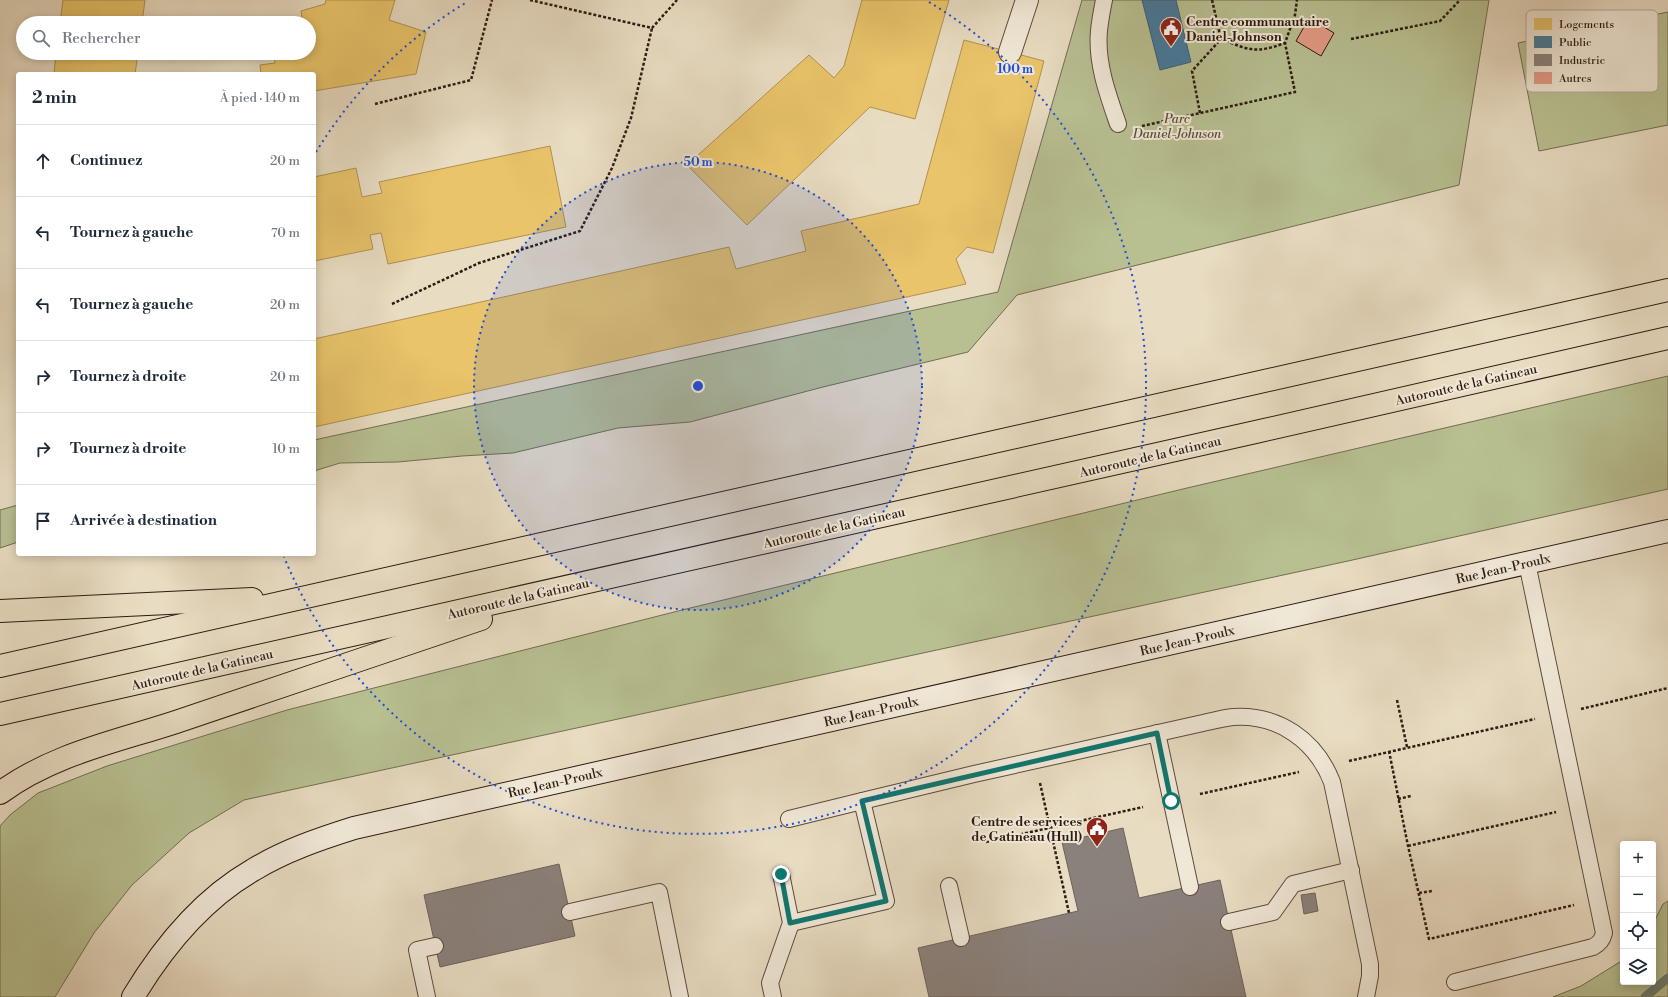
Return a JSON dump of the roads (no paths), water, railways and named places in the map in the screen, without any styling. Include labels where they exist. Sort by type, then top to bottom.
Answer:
[{"type":"highway","points":[[0,666],[1668,290]]},
{"type":"highway","name":"Autoroute de la Gatineau","points":[[0,714],[1668,338]]},
{"type":"highway","points":[[0,793],[17,781],[46,765],[86,749],[174,722],[592,581]]},
{"type":"highway","points":[[0,611],[311,596]]},
{"type":"street","points":[[1010,52],[1027,0]]},
{"type":"street","name":"Rue Jean-Proulx","points":[[133,997],[150,968],[171,941],[189,921],[222,891],[253,870],[268,862],[311,842],[354,828],[1668,531]]},
{"type":"lane","points":[[1104,0],[1099,31],[1100,61],[1107,92],[1118,124]]},
{"type":"lane","points":[[1455,982],[1593,946],[1599,944],[1604,933],[1527,563]]},
{"type":"lane","points":[[790,819],[862,801],[1232,717],[1245,717],[1270,721],[1293,732],[1313,749],[1327,770],[1336,794],[1370,964],[1370,976],[1366,997]]},
{"type":"lane","points":[[1157,733],[1190,887]]},
{"type":"lane","points":[[790,923],[886,901],[862,801]]},
{"type":"lane","points":[[1229,922],[1273,912],[1293,884],[1351,870]]},
{"type":"lane","points":[[773,997],[770,983],[790,923],[781,874]]},
{"type":"lane","points":[[949,886],[961,938]]},
{"type":"lane","points":[[570,912],[659,892],[680,997]]},
{"type":"lane","points":[[427,997],[417,950],[435,946]]},
{"type":"waterway","points":[[1645,997],[1668,978]]},
{"type":"place","name":"Centre communautaire Daniel-Johnson","points":[[1171,48]]},
{"type":"place","name":"Centre de services de Gatineau (Hull)","points":[[1097,848]]},
{"type":"park label","name":"Parc Daniel-Johnson","points":[[1177,126]]}]
